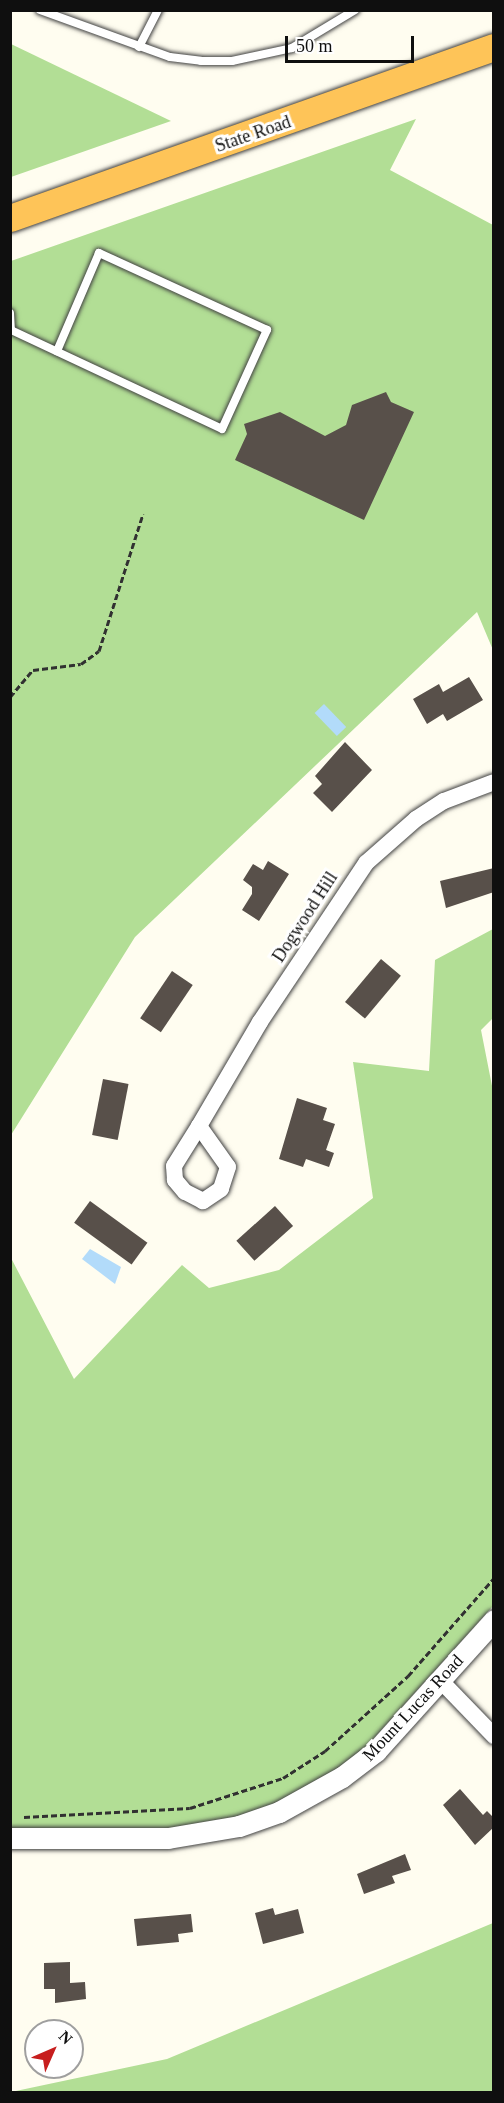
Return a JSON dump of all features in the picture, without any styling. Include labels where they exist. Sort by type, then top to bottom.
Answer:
[{"type":"highway","name":"State Road","points":[[10,218],[494,47]]},
{"type":"street","name":"Dogwood Hill","points":[[200,1126],[260,1022],[366,863],[416,819],[444,801],[494,782]]},
{"type":"street","name":"Mount Lucas Road","points":[[11,1828],[168,1838],[239,1826],[279,1812],[342,1778],[376,1751],[494,1620]]},
{"type":"street","points":[[440,1680],[494,1736]]},
{"type":"lane","points":[[40,10],[140,47],[201,61],[262,56],[320,35],[355,10]]},
{"type":"lane","points":[[140,47],[158,10]]},
{"type":"lane","points":[[10,313],[10,330],[222,429],[267,330],[99,253],[57,351]]},
{"type":"path","points":[[10,697],[33,670],[81,664],[99,651],[143,514]]},
{"type":"path","points":[[11,1828],[190,1808],[284,1778],[325,1751],[408,1676],[494,1578]]},
{"type":"green space","points":[[11,44],[171,121],[11,177]]},
{"type":"green space","points":[[416,119],[390,170],[493,225],[493,650],[477,612],[135,937],[11,1135],[11,261]]},
{"type":"green space","points":[[493,929],[493,1018],[481,1030],[494,1096],[493,1606],[339,1777],[227,1828],[11,1839],[10,1256],[74,1379],[182,1265],[209,1288],[279,1270],[373,1198],[353,1062],[429,1071],[435,960]]},
{"type":"green space","points":[[493,1923],[493,2092],[11,2092],[72,2079],[84,2079],[84,2077],[167,2059]]},
{"type":"water","points":[[324,704],[346,727],[337,736],[315,713]]},
{"type":"water","points":[[90,1249],[121,1267],[115,1284],[82,1259]]},
{"type":"building","points":[[386,392],[391,402],[414,412],[364,520],[235,460],[247,434],[244,424],[280,412],[325,436],[346,425],[352,405]]},
{"type":"building","points":[[469,677],[483,700],[447,721],[443,714],[427,724],[413,699],[439,684],[443,692]]},
{"type":"building","points":[[345,742],[372,770],[332,812],[313,793],[322,784],[315,776]]},
{"type":"building","points":[[268,861],[289,874],[259,921],[242,910],[252,894],[252,887],[243,880],[253,864],[263,870]]},
{"type":"building","points":[[494,868],[494,892],[446,908],[440,881]]},
{"type":"building","points":[[381,959],[401,976],[365,1019],[345,1002]]},
{"type":"building","points":[[172,971],[193,985],[161,1032],[140,1018]]},
{"type":"building","points":[[103,1079],[129,1084],[118,1140],[92,1135]]},
{"type":"building","points":[[297,1098],[327,1108],[323,1120],[335,1124],[326,1150],[334,1153],[329,1167],[306,1159],[303,1167],[279,1159]]},
{"type":"building","points":[[90,1201],[147,1243],[132,1265],[74,1223]]},
{"type":"building","points":[[275,1206],[293,1226],[254,1261],[236,1241]]},
{"type":"building","points":[[460,1789],[483,1815],[487,1811],[494,1818],[494,1827],[475,1845],[443,1805]]},
{"type":"building","points":[[405,1854],[411,1870],[392,1876],[395,1883],[364,1894],[357,1874]]},
{"type":"building","points":[[273,1908],[275,1915],[298,1909],[304,1933],[263,1944],[255,1913]]},
{"type":"building","points":[[191,1914],[193,1932],[178,1934],[179,1942],[137,1946],[134,1919]]},
{"type":"building","points":[[70,1962],[70,1983],[85,1982],[86,1999],[55,2003],[55,1989],[44,1989],[44,1963]]}]
